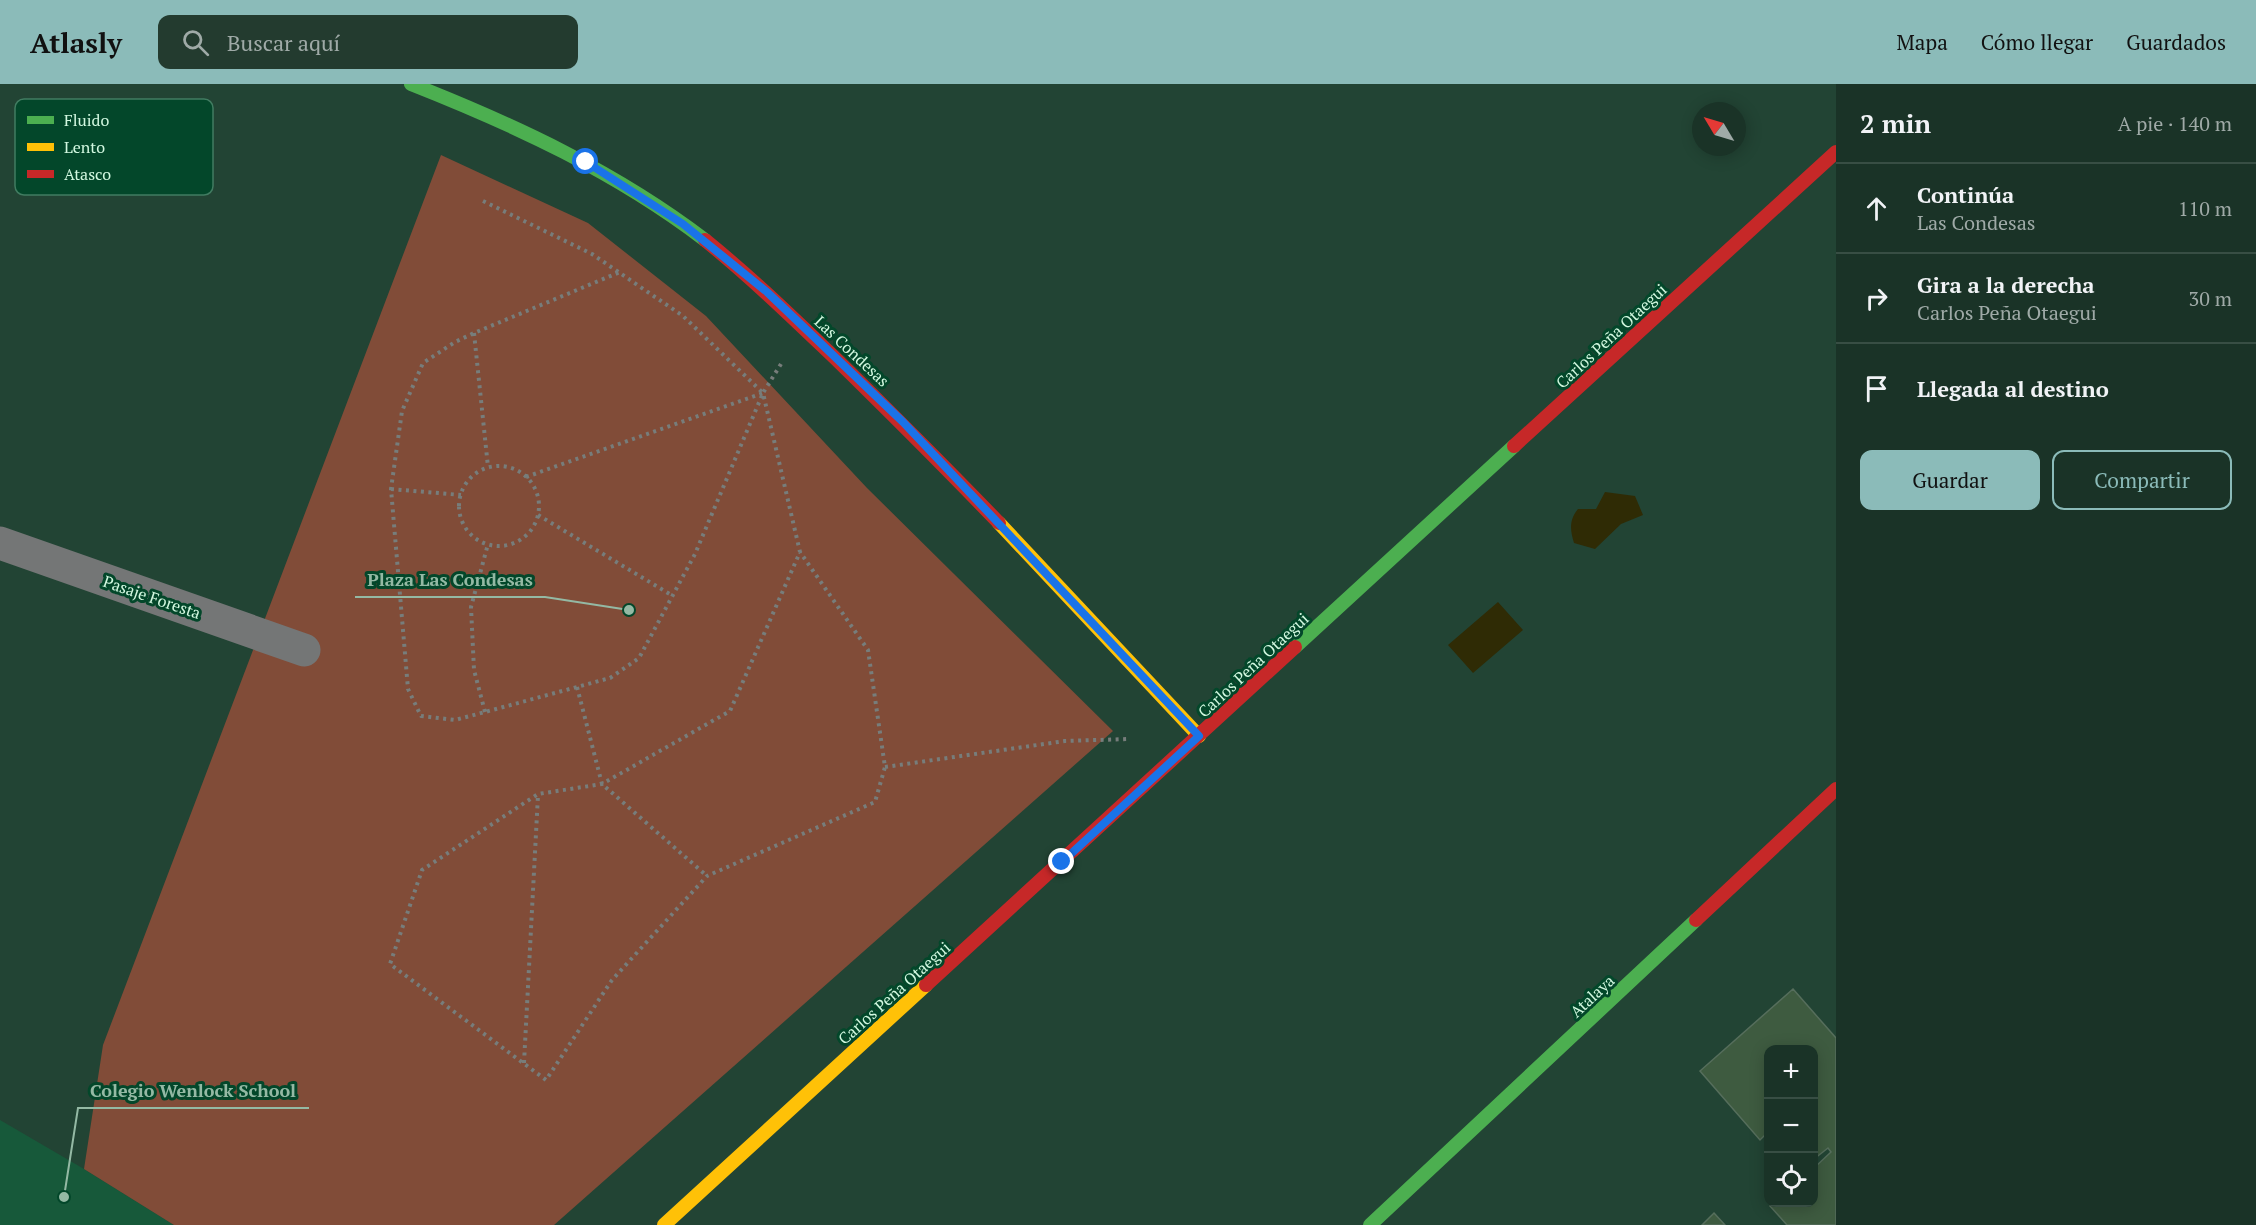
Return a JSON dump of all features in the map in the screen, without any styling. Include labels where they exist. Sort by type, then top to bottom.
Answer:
[{"type":"street","name":"Las Condesas","points":[[411,84],[445,97],[586,162],[683,224],[767,292],[903,422],[1199,736]]},
{"type":"street","name":"Carlos Peña Otaegui","points":[[664,1225],[1836,152]]},
{"type":"street","name":"Pasaje Foresta","points":[[0,543],[304,650]]},
{"type":"street","name":"Atalaya","points":[[1370,1225],[1836,789]]},
{"type":"path","points":[[483,201],[592,254],[620,272],[683,316],[763,393],[800,552],[868,650],[885,767],[875,802],[707,876],[612,980],[546,1080],[390,964],[422,870],[538,794],[602,784],[730,711],[800,552]]},
{"type":"path","points":[[620,272],[474,333],[455,342],[423,363],[402,411],[391,489],[408,689],[421,716],[455,720],[610,678],[639,658],[695,554],[763,393],[804,327]]},
{"type":"path","points":[[474,333],[488,467]]},
{"type":"path","points":[[526,477],[763,393]]},
{"type":"path","points":[[502,466],[516,470],[526,477],[535,488],[538,515],[532,528],[524,537],[507,544],[488,544],[477,539],[468,531],[461,519],[459,507],[466,483],[476,473],[488,467],[502,466]]},
{"type":"path","points":[[391,489],[461,495]]},
{"type":"path","points":[[538,515],[673,596]]},
{"type":"path","points":[[484,712],[474,670],[471,608],[488,544]]},
{"type":"path","points":[[577,687],[602,784],[707,876]]},
{"type":"path","points":[[885,767],[1065,741],[1132,739]]},
{"type":"path","points":[[524,1063],[538,794]]},
{"type":"shaded area","points":[[441,155],[588,223],[706,316],[867,488],[1113,731],[554,1225],[174,1225],[84,1169],[103,1045]]},
{"type":"shaded area","points":[[1605,492],[1635,496],[1643,515],[1621,524],[1595,549],[1574,543],[1571,525],[1575,513],[1578,509],[1596,509]]},
{"type":"shaded area","points":[[1498,602],[1523,630],[1473,673],[1448,645]]},
{"type":"shaded area","points":[[0,1120],[84,1169],[174,1225],[0,1225]]},
{"type":"building","points":[[1793,989],[1836,1038],[1836,1225],[1787,1225],[1771,1207],[1818,1207],[1818,1164],[1831,1152],[1828,1148],[1818,1156],[1818,1045],[1764,1045],[1764,1136],[1760,1140],[1700,1071]]},
{"type":"building","points":[[1714,1213],[1725,1225],[1702,1225]]},
{"type":"traffic: fast","points":[[411,84],[488,116],[564,152],[636,193],[705,240]]},
{"type":"traffic: fast","points":[[1295,647],[1514,446]]},
{"type":"traffic: fast","points":[[1370,1225],[1696,920]]},
{"type":"traffic: slow","points":[[999,523],[1199,736]]},
{"type":"traffic: slow","points":[[664,1225],[926,985]]},
{"type":"traffic: jam","points":[[1514,446],[1836,152]]},
{"type":"traffic: jam","points":[[705,240],[837,360],[999,523]]},
{"type":"traffic: jam","points":[[926,985],[1295,647]]},
{"type":"traffic: jam","points":[[1696,920],[1836,789]]},
{"type":"place","name":"Plaza Las Condesas","points":[[629,610]]},
{"type":"place","name":"Colegio Wenlock School","points":[[64,1197]]},
{"type":"route","points":[[586,162],[683,224],[767,292],[903,422],[1199,736],[1062,862]]}]
